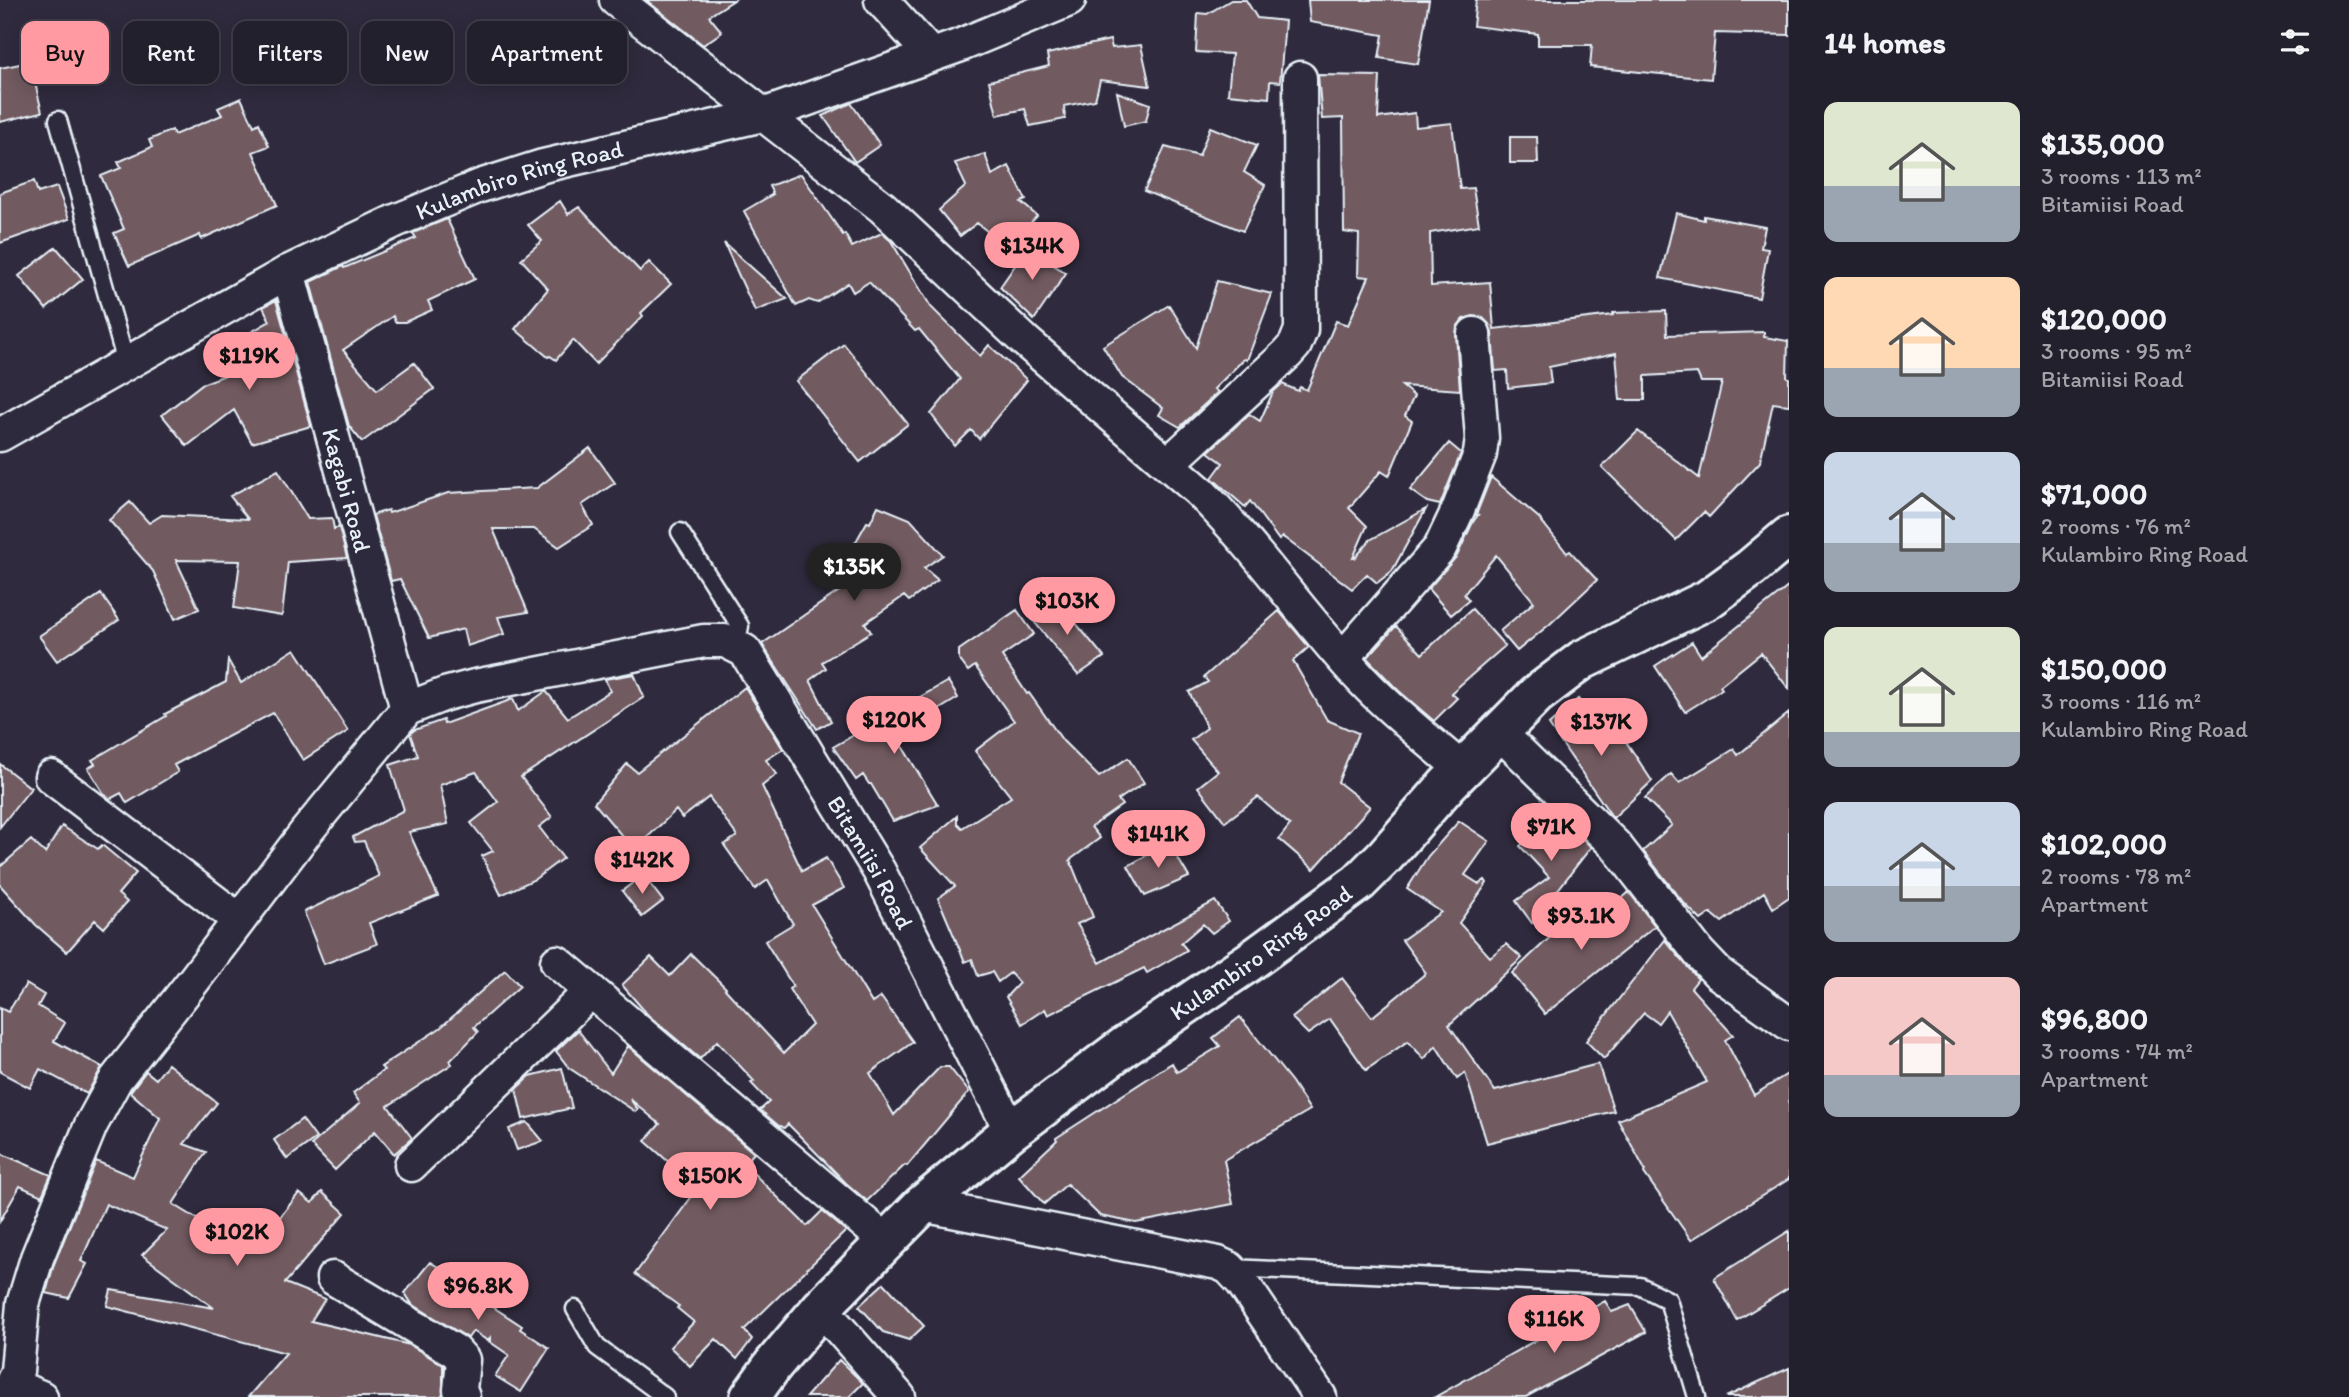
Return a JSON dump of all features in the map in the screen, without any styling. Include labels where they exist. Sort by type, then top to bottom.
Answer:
[{"type":"street","points":[[616,0],[881,207],[1025,341],[1199,491],[1225,516],[1364,682],[1463,770]]},
{"type":"street","points":[[881,0],[931,55]]},
{"type":"street","name":"Kulambiro Ring Road","points":[[0,435],[288,272],[394,221],[480,186],[543,166],[763,115],[931,55],[1069,0]]},
{"type":"street","points":[[1168,464],[1287,354],[1299,338],[1300,78]]},
{"type":"street","name":"Kagabi Road","points":[[288,272],[407,709]]},
{"type":"street","points":[[1343,658],[1440,548],[1458,510],[1480,454],[1482,438],[1474,334]]},
{"type":"street","name":"Kulambiro Ring Road","points":[[750,1397],[821,1308],[922,1205],[1011,1131],[1125,1046],[1249,962],[1359,882],[1536,695],[1582,660],[1707,600],[1789,536]]},
{"type":"street","points":[[41,1397],[9,1391],[17,1371],[11,1316],[23,1304],[37,1258],[91,1125],[116,1079],[306,832],[407,709],[475,685],[704,641],[725,641],[736,645]]},
{"type":"street","name":"Bitamiisi Road","points":[[736,645],[745,651],[879,871],[1011,1131]]},
{"type":"street","points":[[1499,732],[1616,846],[1699,953],[1718,972],[1789,1024]]},
{"type":"street","points":[[51,777],[239,920]]},
{"type":"street","points":[[557,962],[887,1241]]},
{"type":"street","points":[[411,1165],[591,991]]},
{"type":"street","points":[[922,1205],[1200,1258],[1228,1268],[1242,1282],[1320,1397]]},
{"type":"street","points":[[333,1278],[455,1351],[463,1360],[460,1390],[463,1397]]},
{"type":"street","points":[[821,1308],[899,1397]]},
{"type":"lane","points":[[58,120],[126,363]]},
{"type":"lane","points":[[680,532],[740,626],[736,645]]},
{"type":"lane","points":[[1228,1268],[1640,1286],[1668,1300],[1698,1397]]},
{"type":"lane","points":[[575,1309],[597,1347],[666,1397]]},
{"type":"building","points":[[646,0],[734,0],[709,16],[722,32],[703,45]]},
{"type":"building","points":[[1231,0],[1246,0],[1257,18],[1285,21],[1280,82],[1270,81],[1269,98],[1228,94],[1232,54],[1196,52],[1198,13],[1207,14]]},
{"type":"building","points":[[1308,0],[1429,0],[1418,64],[1379,58],[1383,35],[1310,22]]},
{"type":"building","points":[[1476,0],[1789,0],[1789,35],[1715,33],[1711,79],[1590,67],[1592,45],[1538,45],[1538,34],[1473,26]]},
{"type":"building","points":[[1110,40],[1112,48],[1141,45],[1150,86],[1100,80],[1095,100],[1064,106],[1065,119],[1030,126],[1025,109],[997,115],[989,81],[1049,66],[1047,54]]},
{"type":"building","points":[[21,64],[21,84],[35,84],[42,112],[0,122],[0,68]]},
{"type":"building","points":[[1318,75],[1380,76],[1378,118],[1415,113],[1416,127],[1452,123],[1460,189],[1473,188],[1479,225],[1430,233],[1431,286],[1490,282],[1494,329],[1613,313],[1666,311],[1667,335],[1764,332],[1764,337],[1788,341],[1789,405],[1773,403],[1760,462],[1709,517],[1704,512],[1676,540],[1602,467],[1638,431],[1699,478],[1722,382],[1701,382],[1697,373],[1645,376],[1645,400],[1620,400],[1616,353],[1549,367],[1551,383],[1508,388],[1507,370],[1495,371],[1489,324],[1483,318],[1473,316],[1463,319],[1457,327],[1460,390],[1402,386],[1414,396],[1405,416],[1412,421],[1389,476],[1381,471],[1349,508],[1367,526],[1353,558],[1370,540],[1426,509],[1392,571],[1377,583],[1367,574],[1352,589],[1283,537],[1279,540],[1250,501],[1245,507],[1212,478],[1223,463],[1208,452],[1249,414],[1260,421],[1273,392],[1282,384],[1298,391],[1300,387],[1307,390],[1336,321],[1348,325],[1369,277],[1358,276],[1359,234],[1344,232],[1343,118],[1322,119]]},
{"type":"building","points":[[1117,92],[1150,104],[1146,121],[1124,126]]},
{"type":"building","points":[[241,98],[254,126],[259,123],[269,146],[253,152],[277,205],[201,239],[200,235],[129,266],[114,233],[124,229],[101,176],[121,168],[118,162],[152,147],[149,140],[172,130],[174,135],[222,115],[218,108]]},
{"type":"building","points":[[851,103],[880,145],[855,162],[823,116]]},
{"type":"building","points":[[1210,127],[1257,145],[1244,172],[1265,185],[1243,231],[1144,191],[1165,147],[1199,156]]},
{"type":"building","points":[[1510,137],[1537,137],[1538,163],[1510,163]]},
{"type":"building","points":[[985,154],[992,175],[1009,166],[1026,200],[1021,202],[1037,216],[1008,248],[977,223],[960,236],[939,210],[966,186],[955,163]]},
{"type":"building","points":[[801,174],[852,247],[882,233],[891,241],[931,307],[980,356],[989,345],[1027,380],[979,439],[971,430],[955,446],[931,414],[960,379],[919,329],[915,331],[869,282],[853,292],[848,283],[817,303],[809,300],[796,306],[744,211],[773,194],[769,186]]},
{"type":"building","points":[[34,181],[38,193],[57,187],[69,219],[0,243],[0,193]]},
{"type":"building","points":[[560,201],[568,214],[579,207],[640,271],[649,262],[671,284],[596,364],[573,340],[556,360],[548,357],[515,329],[548,289],[521,259],[542,241],[528,225]]},
{"type":"building","points":[[1676,213],[1704,220],[1704,216],[1765,227],[1761,248],[1768,249],[1759,298],[1660,278]]},
{"type":"building","points":[[447,219],[475,279],[428,301],[432,310],[405,322],[395,322],[393,316],[343,350],[377,390],[414,363],[434,389],[362,442],[349,426],[310,282],[343,266],[344,268],[416,238],[413,233]]},
{"type":"building","points":[[724,243],[787,299],[755,311]]},
{"type":"building","points":[[56,247],[83,279],[46,309],[19,276]]},
{"type":"building","points":[[1027,248],[1066,273],[1034,320],[1000,287]]},
{"type":"building","points":[[1217,281],[1272,294],[1247,360],[1244,359],[1214,389],[1218,392],[1180,427],[1159,415],[1163,408],[1122,377],[1103,346],[1169,305],[1196,348]]},
{"type":"building","points":[[276,300],[311,426],[252,443],[234,410],[187,446],[162,415],[202,384],[262,361],[246,335],[270,321],[263,307]]},
{"type":"building","points":[[844,344],[908,424],[860,462],[796,381]]},
{"type":"building","points":[[1449,443],[1461,453],[1440,505],[1427,502],[1410,490]]},
{"type":"building","points":[[590,448],[615,483],[582,505],[593,525],[559,547],[534,529],[493,529],[528,612],[498,617],[504,634],[467,646],[463,629],[429,638],[400,579],[391,581],[373,515],[388,510],[389,513],[448,493],[537,488]]},
{"type":"building","points":[[278,470],[308,519],[332,518],[334,529],[339,527],[347,558],[288,562],[282,616],[234,608],[240,561],[176,560],[199,609],[175,619],[153,571],[109,520],[130,502],[149,523],[162,515],[248,519],[230,496]]},
{"type":"building","points":[[1491,477],[1539,518],[1567,553],[1570,551],[1597,580],[1517,651],[1500,631],[1534,602],[1496,555],[1464,594],[1469,600],[1451,615],[1428,589],[1457,556],[1478,515]]},
{"type":"building","points":[[878,506],[910,519],[943,555],[924,568],[938,580],[909,601],[904,596],[865,623],[871,632],[822,662],[826,668],[810,680],[831,721],[817,729],[762,644],[861,576],[842,566]]},
{"type":"building","points":[[1789,586],[1789,689],[1761,653],[1720,686],[1722,689],[1685,712],[1655,666],[1692,642],[1701,656]]},
{"type":"building","points":[[101,594],[119,620],[57,661],[39,636]]},
{"type":"building","points":[[1055,598],[1104,657],[1078,675],[1031,618]]},
{"type":"building","points":[[1472,609],[1505,646],[1451,693],[1457,698],[1434,721],[1399,691],[1367,658],[1396,626],[1422,654]]},
{"type":"building","points":[[1017,610],[1034,634],[1002,656],[1027,694],[1029,693],[1063,741],[1099,777],[1128,758],[1144,783],[1118,800],[1122,805],[1091,827],[1100,838],[1070,860],[1093,917],[1077,924],[1100,963],[1215,901],[1229,921],[1212,933],[1203,924],[1181,943],[1187,950],[1147,973],[1144,968],[1048,1015],[1045,1009],[1022,1024],[1006,997],[1019,983],[1010,973],[998,982],[992,972],[978,976],[972,959],[965,962],[938,898],[955,886],[920,848],[957,816],[957,823],[962,828],[1011,797],[975,751],[1014,721],[975,666],[968,671],[959,659],[959,650]]},
{"type":"building","points":[[1279,611],[1309,647],[1293,661],[1327,720],[1358,733],[1338,782],[1370,807],[1314,869],[1279,839],[1290,825],[1258,797],[1225,822],[1198,787],[1218,771],[1191,740],[1207,728],[1189,692],[1208,682],[1204,677]]},
{"type":"building","points":[[295,649],[348,731],[303,760],[273,713],[174,765],[178,772],[127,803],[121,793],[110,799],[104,794],[88,768],[95,764],[92,760],[166,716],[165,714],[226,682],[228,660],[241,683]]},
{"type":"building","points":[[634,674],[644,697],[521,777],[552,817],[539,827],[563,858],[535,879],[501,895],[482,856],[493,851],[471,823],[498,802],[476,772],[440,785],[448,824],[409,832],[438,896],[369,923],[377,944],[324,964],[304,912],[379,876],[364,841],[355,842],[353,837],[404,810],[390,765],[418,756],[410,734],[414,730],[443,720],[444,724],[513,699],[518,711],[546,691],[568,718],[610,691],[605,679]]},
{"type":"building","points":[[948,681],[958,698],[896,736],[938,805],[893,821],[871,784],[863,775],[856,780],[833,747]]},
{"type":"building","points":[[745,687],[783,749],[766,760],[777,774],[762,786],[802,871],[826,858],[844,888],[812,905],[872,1003],[881,997],[913,1042],[870,1073],[894,1115],[940,1067],[949,1067],[969,1092],[907,1166],[867,1201],[788,1124],[784,1128],[780,1127],[760,1110],[769,1102],[751,1083],[754,1081],[717,1041],[700,1059],[648,1015],[622,985],[651,957],[670,976],[691,954],[726,988],[784,1053],[812,1025],[789,989],[793,986],[765,941],[793,924],[768,880],[755,889],[724,845],[737,836],[709,797],[682,818],[676,810],[634,850],[594,803],[627,764],[637,772]]},
{"type":"building","points":[[1578,699],[1610,737],[1619,731],[1652,781],[1613,818],[1549,725]]},
{"type":"building","points":[[1789,713],[1789,897],[1773,908],[1764,892],[1722,922],[1711,913],[1701,920],[1643,851],[1672,825],[1645,798],[1671,774],[1679,783],[1734,749],[1738,755]]},
{"type":"building","points":[[0,764],[31,788],[0,827]]},
{"type":"building","points":[[1563,820],[1591,847],[1532,923],[1516,901],[1549,877],[1520,846],[1545,823],[1552,832]]},
{"type":"building","points":[[1459,821],[1489,841],[1465,875],[1479,884],[1485,880],[1487,883],[1459,923],[1490,957],[1506,944],[1522,958],[1449,1025],[1495,1091],[1598,1064],[1614,1111],[1487,1143],[1465,1073],[1457,1079],[1436,1046],[1424,1059],[1408,1041],[1366,1070],[1330,1019],[1308,1034],[1292,1018],[1342,978],[1372,1017],[1426,973],[1402,940],[1441,912],[1407,889],[1428,856]]},
{"type":"building","points":[[62,826],[98,849],[102,845],[136,873],[118,894],[127,902],[104,928],[95,920],[67,952],[36,925],[0,885],[0,867],[31,840],[45,853]]},
{"type":"building","points":[[1169,843],[1189,877],[1145,896],[1128,866]]},
{"type":"building","points":[[643,875],[663,901],[642,917],[622,891]]},
{"type":"building","points":[[1629,892],[1655,926],[1545,1014],[1512,973],[1577,912],[1591,927]]},
{"type":"building","points":[[1665,940],[1698,979],[1691,988],[1733,1035],[1725,1040],[1754,1095],[1789,1073],[1789,1179],[1691,1240],[1644,1173],[1645,1170],[1618,1120],[1707,1082],[1667,1011],[1658,1023],[1644,1013],[1604,1059],[1586,1041]]},
{"type":"building","points":[[505,970],[520,986],[474,1027],[478,1032],[450,1061],[452,1064],[388,1106],[412,1138],[394,1154],[375,1131],[335,1170],[311,1145],[360,1103],[353,1093],[384,1070],[381,1067],[440,1028]]},
{"type":"building","points":[[26,984],[44,995],[38,1006],[65,1023],[54,1041],[102,1067],[87,1094],[40,1069],[30,1088],[0,1072],[0,1008],[8,1012]]},
{"type":"building","points":[[1240,1017],[1292,1082],[1310,1110],[1224,1160],[1233,1204],[1136,1223],[1100,1216],[1067,1184],[1044,1204],[1019,1176],[1057,1140],[1056,1138],[1172,1063],[1177,1072],[1220,1046],[1213,1038]]},
{"type":"building","points":[[578,1030],[611,1073],[628,1046],[754,1153],[744,1164],[807,1226],[822,1211],[846,1231],[744,1330],[752,1339],[737,1359],[716,1339],[690,1366],[670,1347],[694,1322],[677,1308],[679,1306],[635,1274],[698,1188],[645,1141],[660,1124],[630,1099],[638,1110],[636,1112],[569,1068],[556,1051]]},
{"type":"building","points":[[168,1064],[217,1103],[184,1144],[206,1152],[173,1204],[240,1245],[244,1240],[254,1250],[299,1193],[312,1203],[322,1192],[345,1213],[285,1283],[325,1299],[311,1321],[410,1345],[443,1365],[443,1394],[440,1397],[248,1397],[286,1353],[107,1306],[111,1290],[214,1308],[142,1255],[167,1230],[106,1204],[81,1261],[87,1264],[69,1298],[46,1293],[54,1264],[96,1161],[133,1177],[160,1118],[130,1092],[146,1071],[156,1079]]},
{"type":"building","points":[[562,1068],[572,1108],[523,1119],[516,1089],[530,1076]]},
{"type":"building","points":[[302,1119],[316,1138],[287,1159],[274,1140]]},
{"type":"building","points":[[527,1122],[543,1141],[517,1150],[509,1129]]},
{"type":"building","points":[[0,1153],[51,1175],[42,1196],[20,1186],[0,1221]]},
{"type":"building","points":[[1789,1231],[1789,1288],[1737,1320],[1714,1278]]},
{"type":"building","points":[[430,1262],[493,1300],[490,1305],[549,1348],[521,1392],[495,1376],[509,1355],[490,1342],[490,1338],[488,1341],[473,1331],[468,1338],[412,1304],[405,1293]]},
{"type":"building","points":[[884,1283],[924,1326],[909,1340],[883,1332],[859,1306]]},
{"type":"building","points":[[1605,1301],[1612,1312],[1630,1305],[1646,1332],[1526,1397],[1435,1397]]},
{"type":"building","points":[[839,1360],[863,1383],[849,1397],[806,1397]]},
{"type":"building","points":[[1789,1368],[1789,1397],[1726,1397]]}]
